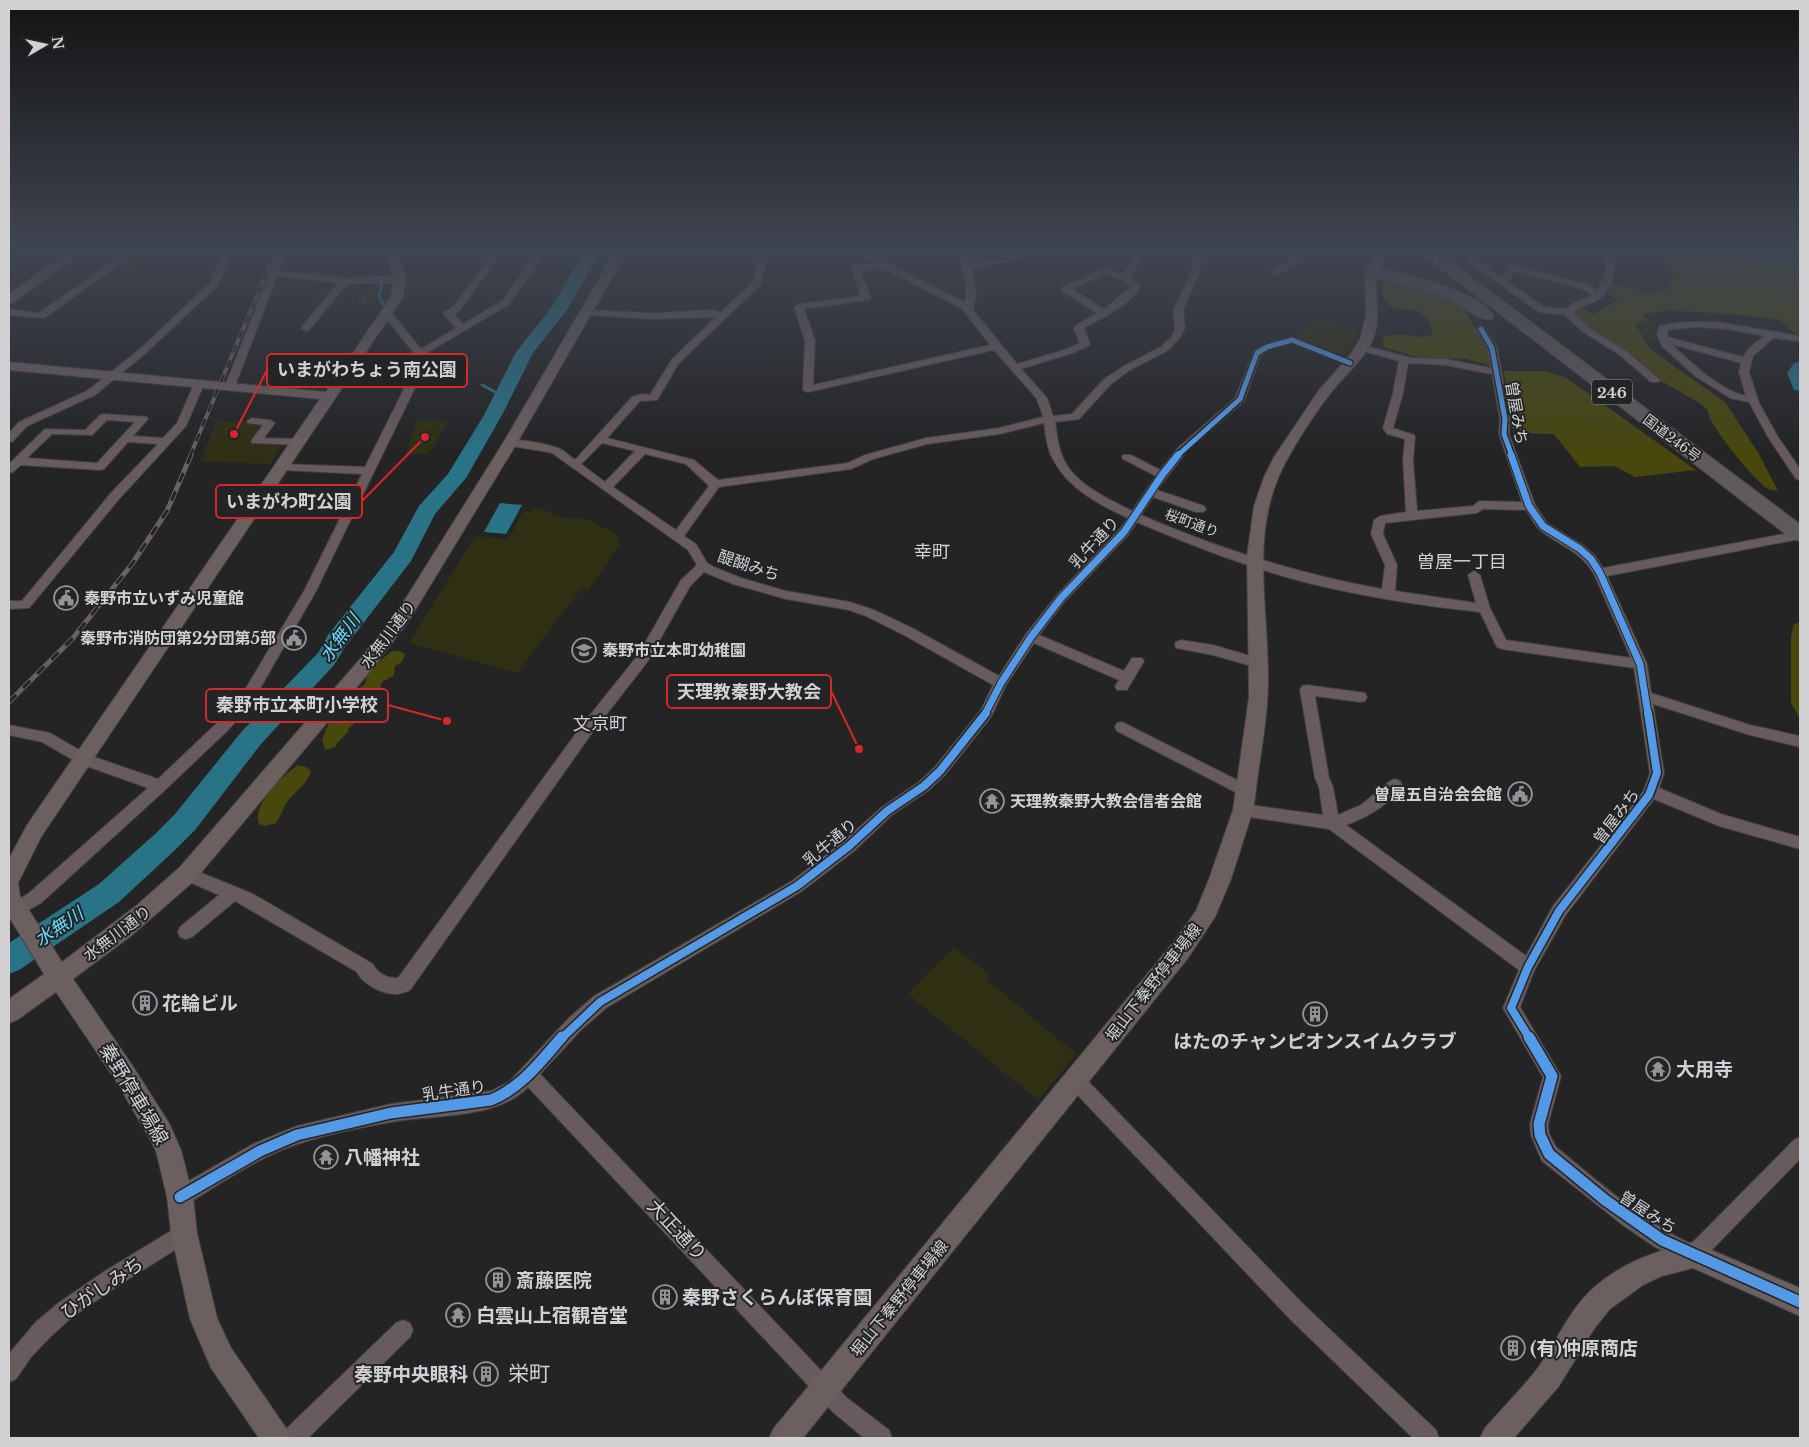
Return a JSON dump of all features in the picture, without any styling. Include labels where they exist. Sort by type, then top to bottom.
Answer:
[{"type":"highway","points":[[1487,318],[1607,399],[1669,438]]},
{"type":"highway","name":"国道246号","points":[[1514,318],[1669,438],[1800,535]]},
{"type":"highway","points":[[1521,318],[1554,347]]},
{"type":"main road","name":"堀山下秦野停車場線","points":[[784,1438],[1180,951],[1204,917],[1220,879],[1244,800],[1257,708],[1260,663],[1256,561],[1260,517],[1269,482],[1310,414],[1329,387],[1356,355]]},
{"type":"main road","name":"秦野停車場線","points":[[15,914],[56,972]]},
{"type":"street","points":[[9,440],[23,424],[91,394],[143,351],[178,318]]},
{"type":"street","points":[[230,386],[256,318]]},
{"type":"street","points":[[306,328],[314,318]]},
{"type":"street","points":[[9,879],[34,831],[382,318]]},
{"type":"street","points":[[9,886],[9,898],[15,914],[160,786],[245,702],[310,591],[367,471],[424,359],[391,318]]},
{"type":"street","points":[[452,318],[462,328]]},
{"type":"street","points":[[420,353],[480,318]]},
{"type":"street","name":"水無川通り","points":[[9,1012],[56,972],[125,929],[156,904],[187,874],[366,664],[402,618],[510,443],[583,318]]},
{"type":"street","points":[[572,464],[580,460],[636,399],[642,397],[653,398],[675,361],[720,318]]},
{"type":"street","points":[[803,318],[810,340],[808,389],[996,347]]},
{"type":"street","name":"桜町通り","points":[[974,318],[996,347],[1042,398],[1048,409],[1053,448],[1064,470],[1086,489],[1135,518],[1256,561]]},
{"type":"street","points":[[1015,368],[1085,344],[1079,329],[1080,326],[1095,318]]},
{"type":"street","points":[[676,537],[716,484],[851,466],[869,457],[926,441],[1000,432],[1048,420],[1076,417],[1108,381],[1127,368],[1164,349],[1176,337],[1180,328],[1179,318]]},
{"type":"street","name":"堀山下秦野停車場線","points":[[1356,355],[1372,325],[1373,318]]},
{"type":"street","points":[[1574,318],[1586,330],[1623,353],[1655,380]]},
{"type":"street","points":[[1752,400],[1734,396],[1699,374],[1665,344],[1662,328],[1684,324],[1717,325],[1771,336],[1797,338]]},
{"type":"street","name":"曽屋みち","points":[[1481,328],[1492,348],[1505,419],[1504,434],[1523,494],[1542,526],[1580,549],[1591,559],[1600,573],[1640,664],[1657,773],[1652,792],[1559,911],[1528,968],[1511,1008],[1552,1076],[1539,1124],[1540,1135],[1549,1154],[1631,1220],[1662,1240],[1693,1255]]},
{"type":"street","points":[[1771,336],[1756,347],[1745,361],[1746,387],[1752,400],[1800,477]]},
{"type":"street","points":[[1663,339],[1745,361]]},
{"type":"street","name":"乳牛通り","points":[[180,1197],[260,1151],[297,1135],[392,1114],[491,1100],[510,1092],[575,1024],[600,1002],[797,886],[849,846],[887,811],[924,786],[940,771],[986,713],[1001,683],[1030,637],[1083,573],[1135,518],[1162,475],[1183,449],[1240,400],[1245,390],[1254,359],[1262,349],[1286,340],[1292,340],[1356,355],[1421,362],[1446,362],[1496,372]]},
{"type":"street","points":[[1404,359],[1398,392],[1388,428],[1390,432],[1410,437],[1408,460],[1412,515]]},
{"type":"street","points":[[9,366],[329,396]]},
{"type":"street","points":[[9,605],[25,605],[115,496],[182,424],[199,384]]},
{"type":"street","points":[[9,470],[18,461],[36,443],[50,431],[88,433],[104,417],[144,419],[100,467],[18,461]]},
{"type":"street","points":[[252,421],[270,423],[256,441],[298,442]]},
{"type":"street","points":[[600,438],[690,462],[716,484]]},
{"type":"street","points":[[126,439],[166,441]]},
{"type":"street","points":[[9,440],[36,443]]},
{"type":"street","name":"醍醐みち","points":[[510,443],[545,447],[556,451],[696,552],[703,566],[710,570],[754,586],[810,600],[850,606],[870,613],[908,631],[1001,683]]},
{"type":"street","points":[[606,488],[642,450]]},
{"type":"street","points":[[1127,457],[1162,475]]},
{"type":"street","points":[[281,468],[367,471]]},
{"type":"street","points":[[1151,492],[1200,508]]},
{"type":"street","points":[[1388,595],[1391,565],[1377,536],[1380,520],[1477,509],[1479,505],[1529,506]]},
{"type":"street","points":[[1600,573],[1800,535]]},
{"type":"street","points":[[1256,561],[1300,576],[1388,595],[1484,608]]},
{"type":"street","points":[[187,874],[233,893],[367,969],[365,972],[392,987],[404,984],[587,729],[643,658],[685,583],[703,566]]},
{"type":"street","points":[[1474,575],[1484,608],[1502,644],[1640,664]]},
{"type":"street","points":[[1030,637],[1125,682],[1137,661]]},
{"type":"street","points":[[1181,645],[1213,650],[1260,663]]},
{"type":"street","points":[[1332,823],[1326,787],[1322,778],[1307,690],[1360,697]]},
{"type":"street","points":[[1646,697],[1750,730],[1800,741]]},
{"type":"street","points":[[1122,727],[1244,800],[1332,823],[1528,968]]},
{"type":"street","points":[[9,730],[45,737],[83,759],[160,786]]},
{"type":"street","points":[[1332,823],[1344,821],[1386,794],[1395,785]]},
{"type":"street","points":[[1652,792],[1719,820],[1800,843]]},
{"type":"street","points":[[186,932],[233,893]]},
{"type":"street","name":"秦野停車場線","points":[[56,972],[124,1073],[160,1132],[168,1150],[180,1197],[184,1234],[194,1285],[204,1320],[221,1358],[276,1438]]},
{"type":"street","name":"大正通り","points":[[526,1076],[534,1080],[840,1405],[881,1438]]},
{"type":"street","points":[[1075,1080],[1296,1312],[1428,1438]]},
{"type":"street","points":[[1800,1146],[1693,1255],[1800,1302]]},
{"type":"street","name":"ひがしみち","points":[[9,1372],[19,1353],[72,1304],[184,1234]]},
{"type":"street","name":"曽屋みち","points":[[1494,1438],[1549,1376],[1584,1319],[1600,1299],[1633,1275],[1662,1263],[1693,1255]]},
{"type":"street","points":[[293,1438],[403,1330]]},
{"type":"shaded area","points":[[1316,318],[1321,318],[1358,330],[1352,346],[1342,358],[1298,340],[1298,337]]},
{"type":"shaded area","points":[[1426,318],[1469,318],[1486,341],[1491,366],[1467,359],[1417,357],[1384,347],[1383,337],[1391,335],[1427,337],[1433,335],[1430,323]]},
{"type":"shaded area","points":[[1576,318],[1646,318],[1648,320],[1636,325],[1650,349],[1725,402],[1759,454],[1778,491],[1767,488],[1743,464],[1723,439],[1708,411],[1701,404],[1658,379],[1625,351],[1588,328]]},
{"type":"shaded area","points":[[1761,318],[1800,318],[1800,338],[1780,320]]},
{"type":"shaded area","points":[[1651,320],[1658,326],[1656,340],[1647,341],[1639,325]]},
{"type":"shaded area","points":[[1504,371],[1544,371],[1565,377],[1696,470],[1635,477],[1614,466],[1580,467],[1554,434],[1521,433],[1512,428]]},
{"type":"shaded area","points":[[217,421],[263,423],[249,443],[283,445],[270,464],[200,461]]},
{"type":"shaded area","points":[[416,421],[449,421],[428,454],[406,454]]},
{"type":"shaded area","points":[[531,508],[539,508],[568,519],[587,519],[618,535],[620,544],[588,591],[581,589],[517,673],[409,643],[475,536],[505,539],[510,537],[523,511],[530,512]]},
{"type":"shaded area","points":[[1800,622],[1800,719],[1791,703],[1791,636],[1794,624]]},
{"type":"shaded area","points":[[392,651],[399,651],[405,654],[402,662],[395,666],[394,675],[381,683],[380,697],[362,708],[361,718],[349,728],[348,732],[335,747],[325,750],[322,740],[329,722],[343,710],[359,688],[365,684],[369,673],[379,661]]},
{"type":"shaded area","points":[[298,765],[306,767],[311,771],[306,781],[288,800],[276,823],[265,826],[259,824],[258,816],[264,799],[285,775]]},
{"type":"shaded area","points":[[954,947],[990,975],[987,980],[1077,1054],[1038,1100],[908,994]]},
{"type":"water","points":[[500,503],[522,505],[506,534],[484,532]]},
{"type":"waterway","name":"水無川","points":[[9,960],[109,893],[165,842],[185,822],[252,737],[326,659],[336,641],[403,556],[426,511],[456,478],[493,415],[525,352],[553,318]]},
{"type":"waterway","points":[[427,363],[458,376]]},
{"type":"waterway","points":[[1800,367],[1796,373],[1800,386]]},
{"type":"waterway","points":[[482,385],[503,396]]},
{"type":"railway","points":[[190,456],[248,318]]},
{"type":"railway","points":[[9,702],[73,638],[132,564],[167,511],[191,455]]},
{"type":"cycle path","points":[[1481,329],[1492,348],[1505,419],[1504,434],[1529,506],[1543,526],[1580,549],[1591,559],[1600,573],[1640,664],[1657,773],[1649,795],[1559,911],[1528,967],[1511,1008],[1552,1076],[1539,1124],[1540,1135],[1549,1154],[1605,1200],[1662,1240],[1800,1302]]},
{"type":"cycle path","points":[[180,1197],[260,1151],[297,1135],[391,1113],[491,1100],[515,1088],[575,1024],[600,1002],[797,886],[849,846],[887,811],[924,786],[940,771],[986,713],[1001,683],[1031,637],[1061,598],[1124,532],[1162,475],[1183,449],[1240,399],[1257,353],[1267,347],[1292,340],[1350,363]]},
{"type":"place","name":"いまがわちょう南公園","points":[[234,434]]},
{"type":"place","name":"いまがわ町公園","points":[[425,437]]},
{"type":"place","name":"秦野市立いずみ児童館","points":[[66,598]]},
{"type":"place","name":"秦野市消防団第2分団第5部","points":[[294,638]]},
{"type":"place","name":"秦野市立本町幼稚園","points":[[584,650]]},
{"type":"place","name":"秦野市立本町小学校","points":[[447,721]]},
{"type":"place","name":"天理教秦野大教会","points":[[859,749]]},
{"type":"place","name":"曽屋五自治会会館","points":[[1520,794]]},
{"type":"place","name":"天理教秦野大教会信者会館","points":[[992,801]]},
{"type":"place","name":"花輪ビル","points":[[145,1003]]},
{"type":"place","name":"はたのチャンピオンスイムクラブ","points":[[1315,1014]]},
{"type":"place","name":"大用寺","points":[[1658,1069]]},
{"type":"place","name":"八幡神社","points":[[326,1157]]},
{"type":"place","name":"斎藤医院","points":[[498,1280]]},
{"type":"place","name":"秦野さくらんぼ保育園","points":[[665,1297]]},
{"type":"place","name":"白雲山上宿観音堂","points":[[458,1315]]},
{"type":"place","name":"(有)仲原商店","points":[[1513,1348]]},
{"type":"place","name":"秦野中央眼科","points":[[486,1374]]},
{"type":"district","name":"幸町","points":[[932,552]]},
{"type":"district","name":"曽屋一丁目","points":[[1462,562]]},
{"type":"district","name":"文京町","points":[[600,724]]},
{"type":"district","name":"栄町","points":[[529,1374]]}]
